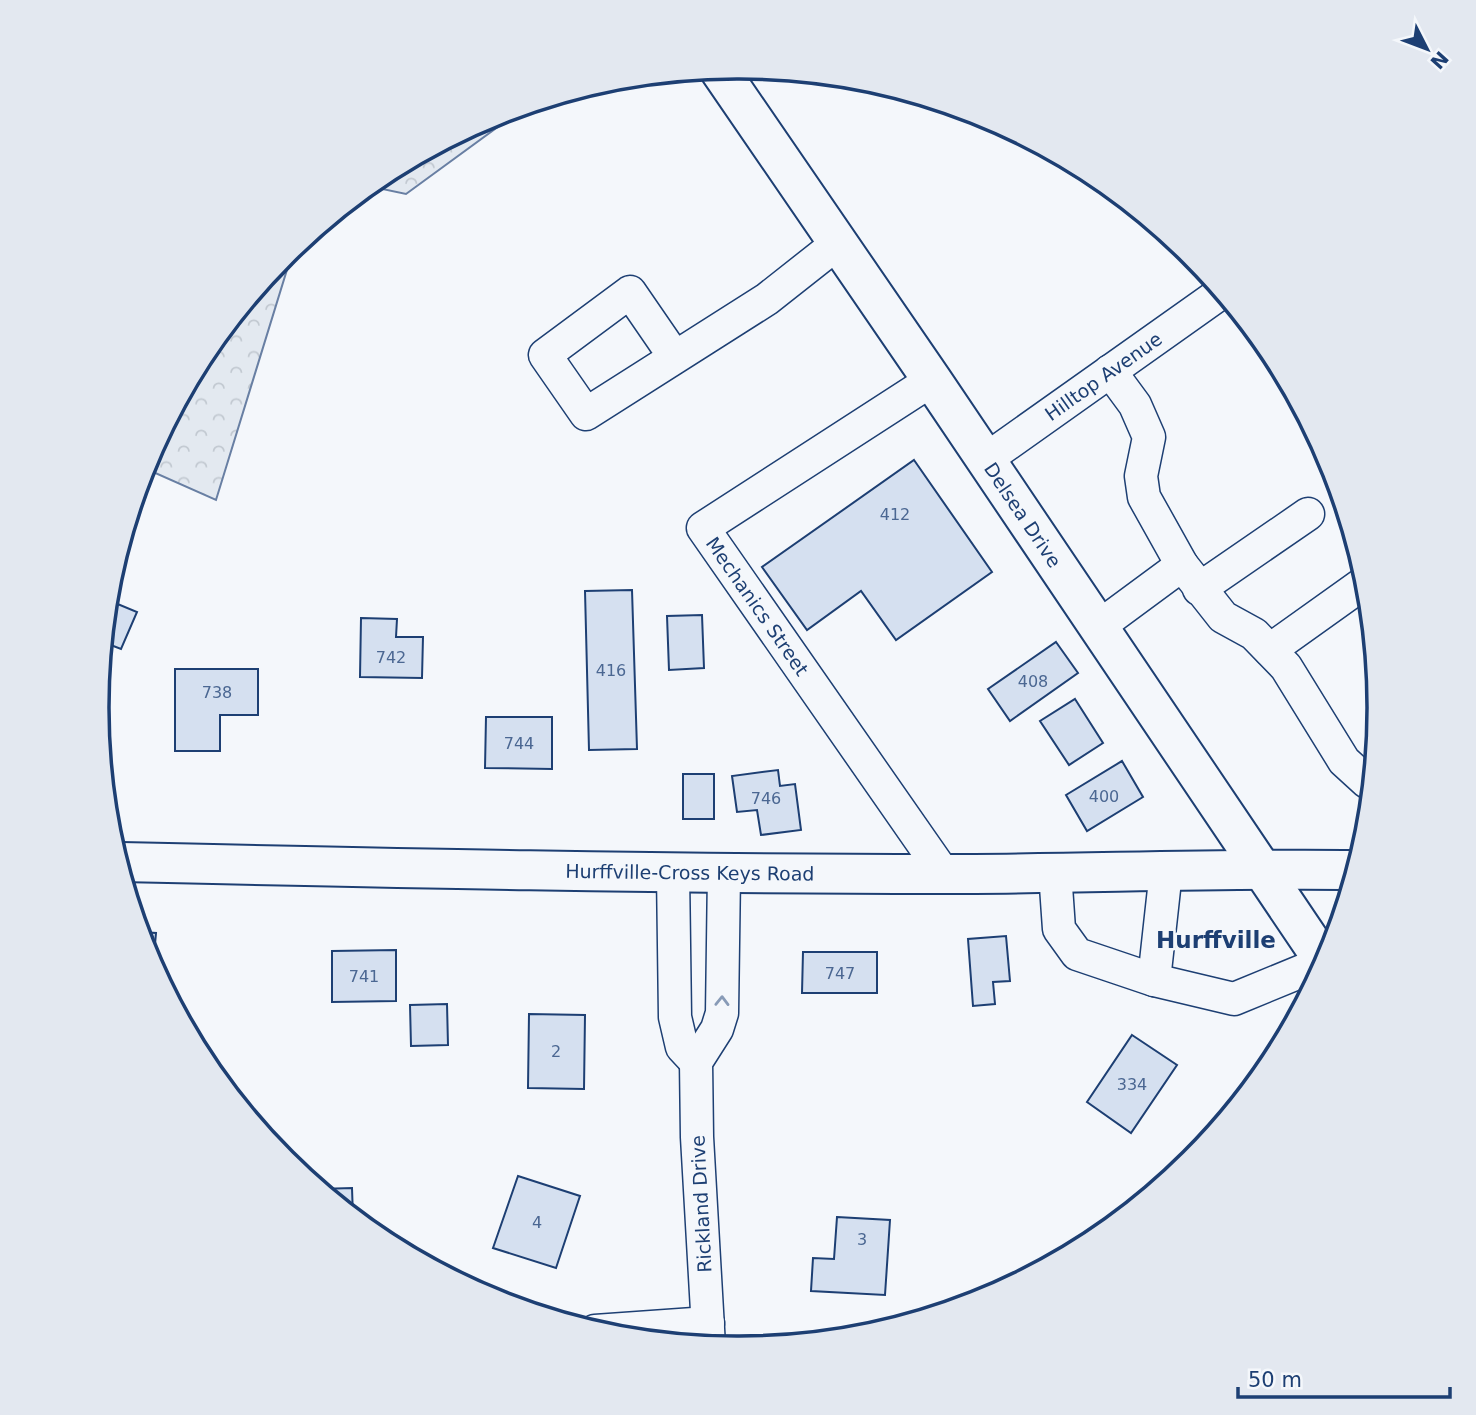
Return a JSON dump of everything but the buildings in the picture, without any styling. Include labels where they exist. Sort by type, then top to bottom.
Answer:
[{"type":"main road","name":"Delsea Drive","points":[[732,79],[838,243],[1317,952]]},
{"type":"main road","name":"Hurffville-Cross Keys Road","points":[[129,862],[673,873],[944,874],[1345,870]]},
{"type":"street","points":[[674,356],[767,299],[838,243]]},
{"type":"street","name":"Hilltop Avenue","points":[[985,460],[1214,297]]},
{"type":"street","points":[[1110,371],[1135,405],[1149,437],[1141,476],[1144,497],[1191,577],[1223,617],[1254,634],[1286,667],[1344,761],[1362,778]]},
{"type":"street","name":"Mechanics Street","points":[[932,380],[703,528],[944,874]]},
{"type":"street","points":[[1098,627],[1308,514]]},
{"type":"street","points":[[1270,650],[1356,589]]},
{"type":"street","points":[[1154,980],[1166,871]]},
{"type":"street","points":[[1055,872],[1059,929],[1077,954],[1154,980],[1234,999],[1310,969]]},
{"type":"street","name":"Rickland Drive","points":[[673,873],[675,1017],[682,1047],[696,1062],[697,1137],[708,1334]]},
{"type":"street","points":[[696,1062],[718,1029],[722,1013],[724,873]]},
{"type":"street","points":[[679,1333],[708,1334]]},
{"type":"green space","points":[[498,127],[406,194],[383,189],[424,163]]},
{"type":"green space","points":[[287,269],[216,500],[155,473],[174,429],[215,358],[265,293]]},
{"type":"district","name":"Hurffville","points":[[1216,940]]}]
